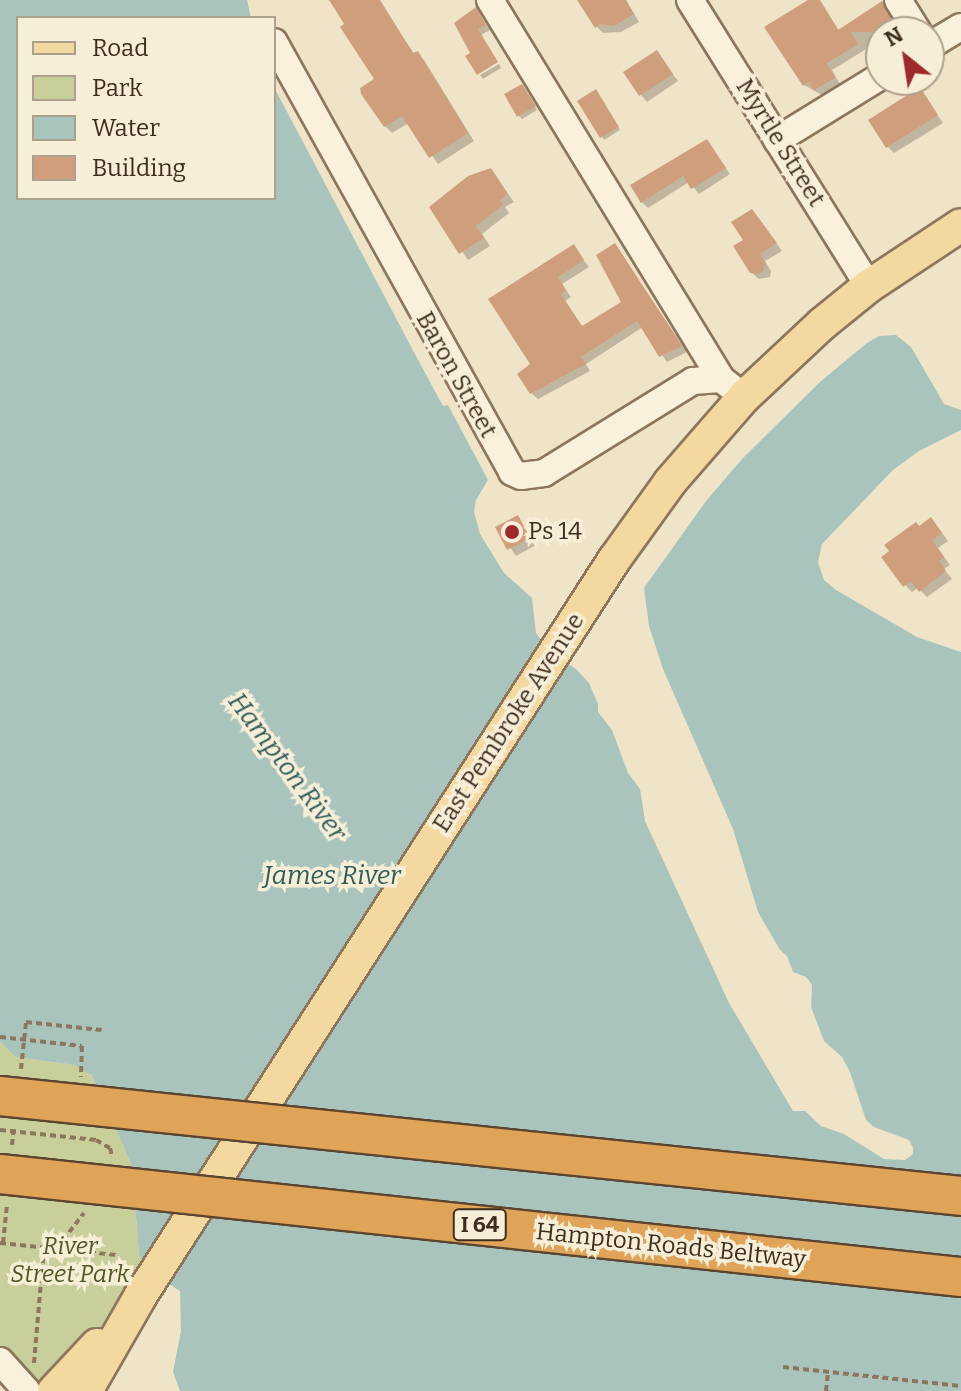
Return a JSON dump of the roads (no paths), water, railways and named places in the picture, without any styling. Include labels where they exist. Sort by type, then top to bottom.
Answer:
[{"type":"highway","points":[[0,1096],[961,1196]]},
{"type":"highway","name":"Hampton Roads Beltway","points":[[0,1174],[961,1277]]},
{"type":"main road","name":"East Pembroke Avenue","points":[[86,1391],[141,1295],[573,625],[732,388],[801,342],[869,286],[961,225]]},
{"type":"main road","name":"East Pembroke Avenue","points":[[38,1386],[141,1295]]},
{"type":"street","points":[[490,0],[732,388]]},
{"type":"street","name":"Myrtle Street","points":[[690,0],[869,286]]},
{"type":"street","name":"Baron Street","points":[[276,46],[512,472],[521,476],[544,473],[682,386],[707,377],[732,388]]},
{"type":"street","points":[[777,140],[865,86]]},
{"type":"street","points":[[0,1361],[38,1386]]},
{"type":"water","name":"James River","points":[[0,0],[247,0],[251,16],[16,16],[16,200],[276,200],[276,91],[443,406],[448,405],[488,480],[476,500],[474,512],[480,534],[504,573],[532,598],[536,633],[549,651],[576,669],[589,683],[598,712],[612,730],[628,773],[640,789],[645,821],[729,1003],[793,1111],[805,1111],[821,1126],[844,1134],[884,1159],[905,1160],[913,1154],[913,1148],[909,1140],[874,1127],[866,1120],[850,1072],[842,1057],[824,1041],[811,1007],[812,985],[806,977],[793,972],[787,956],[780,950],[758,912],[733,829],[663,669],[649,626],[644,588],[706,501],[743,458],[820,382],[879,336],[896,335],[911,347],[944,404],[961,410],[961,430],[919,451],[893,470],[822,544],[818,562],[824,580],[836,590],[917,637],[961,652],[961,1391],[180,1391],[173,1372],[181,1331],[180,1291],[148,1271],[139,1255],[132,1166],[92,1075],[75,1065],[15,1057],[0,1041]]},
{"type":"place","name":"Ps 14","points":[[512,532]]},
{"type":"water label","name":"Hampton River","points":[[287,767]]},
{"type":"park label","name":"River Street Park","points":[[70,1261]]}]
